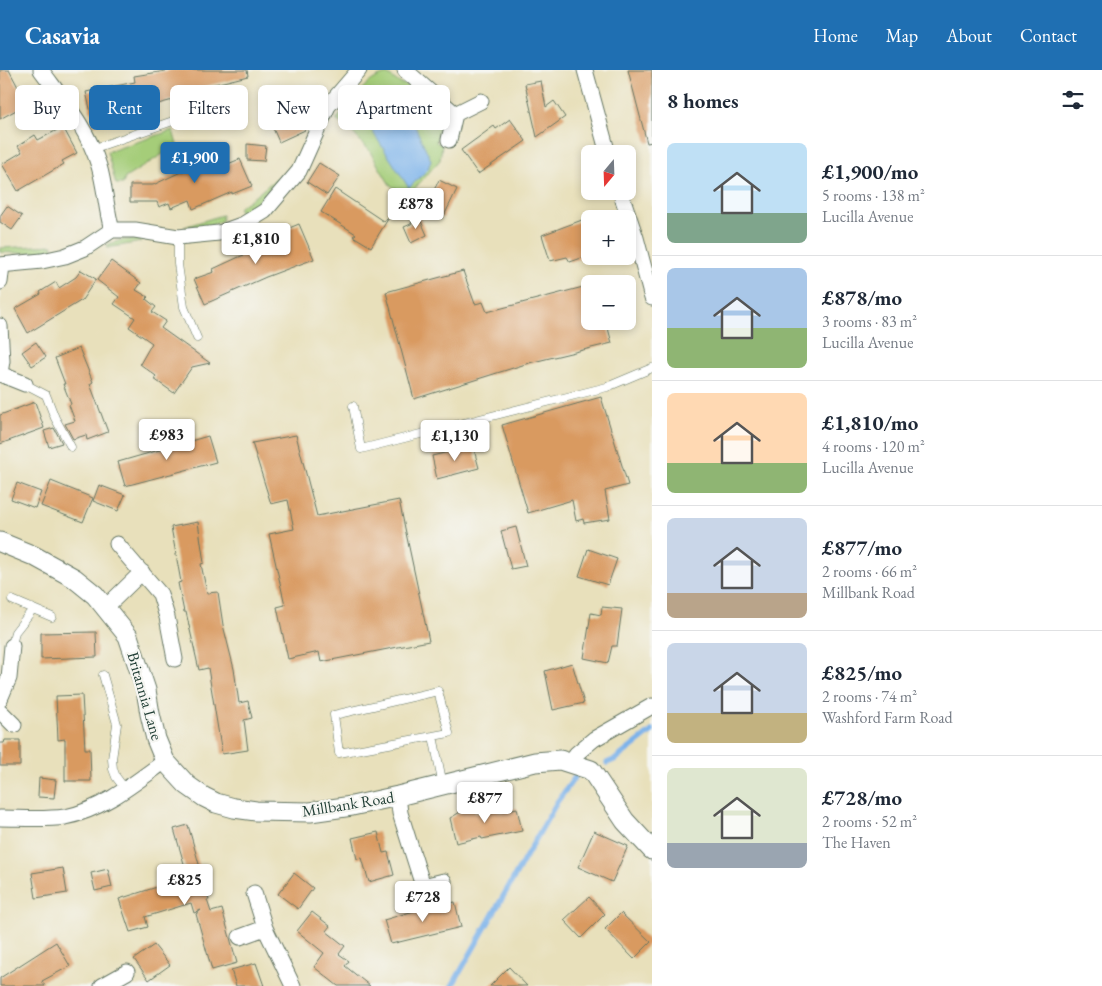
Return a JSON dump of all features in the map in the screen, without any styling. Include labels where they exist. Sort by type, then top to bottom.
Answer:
[{"type":"street","points":[[41,70],[71,110],[86,134],[99,166],[112,230]]},
{"type":"street","points":[[0,282],[1,265],[42,261],[64,256],[85,248],[112,230],[135,230],[178,237],[218,233],[244,224],[265,211],[298,171],[328,106],[359,70]]},
{"type":"street","points":[[405,70],[455,114]]},
{"type":"street","points":[[585,70],[606,145]]},
{"type":"street","points":[[455,114],[481,101]]},
{"type":"street","points":[[449,140],[455,114]]},
{"type":"street","points":[[623,200],[636,238],[652,298]]},
{"type":"street","points":[[0,326],[2,361],[0,374],[25,384]]},
{"type":"street","name":"Britannia Lane","points":[[0,542],[34,556],[74,578],[95,595],[128,636],[146,690],[156,739],[166,761]]},
{"type":"street","points":[[117,544],[160,594],[167,617],[175,659]]},
{"type":"street","points":[[105,608],[142,572]]},
{"type":"street","points":[[0,698],[9,678],[12,646]]},
{"type":"street","points":[[652,706],[594,739],[576,754],[574,764],[591,770],[625,821],[652,850]]},
{"type":"street","points":[[0,711],[14,725]]},
{"type":"street","name":"Millbank Road","points":[[166,761],[188,785],[216,803],[256,811],[310,812],[352,806],[398,796],[535,762],[560,760],[574,764]]},
{"type":"street","points":[[0,818],[65,817],[83,812],[125,789],[166,761]]},
{"type":"street","points":[[398,796],[400,813],[423,886],[444,881]]},
{"type":"street","points":[[254,893],[265,928],[294,986]]},
{"type":"street","points":[[240,937],[265,928]]},
{"type":"street","points":[[107,985],[127,972]]},
{"type":"lane","points":[[92,148],[170,122]]},
{"type":"lane","points":[[178,237],[178,264],[184,307],[197,338]]},
{"type":"lane","points":[[352,406],[361,449],[606,387],[652,368]]},
{"type":"lane","points":[[25,384],[46,395],[55,418],[71,447]]},
{"type":"lane","points":[[12,600],[52,617]]},
{"type":"lane","points":[[12,646],[15,632],[32,608]]},
{"type":"lane","points":[[103,675],[117,724],[112,759],[113,769],[116,777],[125,789]]},
{"type":"lane","points":[[438,691],[449,733],[433,736],[339,753],[334,715],[438,691]]},
{"type":"lane","points":[[433,736],[443,785]]},
{"type":"green space","points":[[387,74],[401,84],[406,85],[366,85],[379,76]]},
{"type":"green space","points":[[173,130],[177,145],[125,178],[123,184],[116,184],[107,152]]},
{"type":"green space","points":[[350,130],[438,130],[436,142],[442,145],[440,160],[408,196],[390,185],[369,150]]},
{"type":"green space","points":[[283,173],[258,202],[242,213],[238,208]]},
{"type":"green space","points":[[222,215],[222,221],[211,225],[184,227]]},
{"type":"green space","points":[[140,239],[141,242],[107,248],[108,244],[122,240]]},
{"type":"green space","points":[[53,245],[52,250],[45,251],[0,252],[1,248]]},
{"type":"water","points":[[372,130],[417,130],[431,160],[428,169],[409,188]]},
{"type":"building","points":[[0,70],[9,70],[17,85],[15,85],[15,111],[0,119]]},
{"type":"building","points":[[172,70],[247,70],[248,76],[211,85],[170,85],[170,101],[160,103],[160,85],[120,85],[135,82],[134,76]]},
{"type":"building","points":[[628,70],[652,70],[652,142],[647,143]]},
{"type":"building","points":[[541,81],[546,107],[554,101],[565,117],[537,137],[525,84]]},
{"type":"building","points":[[89,91],[89,104],[86,92]]},
{"type":"building","points":[[510,119],[526,141],[478,174],[461,150],[494,126],[496,129]]},
{"type":"building","points":[[57,130],[65,130],[77,153],[62,161],[64,164],[18,191],[2,164],[22,152],[18,146],[35,135],[38,140]]},
{"type":"building","points":[[274,130],[305,130],[279,142]]},
{"type":"building","points":[[247,144],[266,146],[264,161],[247,160]]},
{"type":"building","points":[[209,151],[218,168],[240,159],[252,186],[232,194],[232,192],[193,209],[190,200],[171,208],[169,203],[159,207],[157,202],[130,202],[130,185],[153,185],[198,164],[195,158]]},
{"type":"building","points":[[319,163],[340,176],[327,195],[307,182]]},
{"type":"building","points":[[439,180],[457,189],[443,218],[419,207],[426,191],[432,194]]},
{"type":"building","points":[[335,189],[383,221],[388,219],[371,247],[353,236],[356,234],[321,212]]},
{"type":"building","points":[[7,206],[22,216],[12,230],[0,222],[0,216]]},
{"type":"building","points":[[417,212],[427,235],[411,243],[404,227],[411,224]]},
{"type":"building","points":[[581,220],[581,258],[570,262],[567,257],[550,261],[542,235]]},
{"type":"building","points":[[299,224],[314,259],[266,277],[205,304],[194,279],[214,272],[213,269],[273,243],[284,237],[282,231]]},
{"type":"building","points":[[111,261],[141,283],[136,290],[148,297],[146,299],[156,307],[152,312],[166,321],[161,328],[210,363],[192,367],[174,393],[154,379],[156,376],[140,364],[152,343],[129,327],[135,318],[114,304],[119,297],[97,280]]},
{"type":"building","points":[[81,270],[96,279],[82,300],[28,333],[15,309],[41,294],[40,292],[56,282],[59,288],[76,277]]},
{"type":"building","points":[[463,271],[475,304],[483,302],[487,312],[581,288],[581,330],[608,330],[612,343],[529,363],[414,399],[386,292]]},
{"type":"building","points":[[36,342],[46,357],[32,366],[22,352]]},
{"type":"building","points":[[79,348],[93,382],[90,384],[108,432],[87,440],[86,435],[73,439],[65,424],[75,421],[63,384],[65,384],[55,358]]},
{"type":"building","points":[[601,397],[628,485],[605,491],[610,519],[584,523],[583,519],[576,521],[572,500],[528,513],[502,425]]},
{"type":"building","points":[[35,402],[44,428],[0,444],[0,415]]},
{"type":"building","points":[[54,428],[62,443],[49,447],[44,431]]},
{"type":"building","points":[[296,435],[317,516],[399,500],[429,641],[321,662],[319,652],[288,659],[277,607],[285,605],[269,534],[294,529],[288,500],[271,504],[252,443]]},
{"type":"building","points":[[208,436],[216,462],[125,486],[118,462]]},
{"type":"building","points":[[473,446],[479,468],[437,479],[432,456]]},
{"type":"building","points":[[51,481],[93,498],[83,522],[41,506]]},
{"type":"building","points":[[17,483],[41,492],[35,508],[11,499]]},
{"type":"building","points":[[99,485],[125,495],[118,511],[93,501]]},
{"type":"building","points":[[198,522],[204,563],[201,564],[207,593],[218,592],[239,703],[248,701],[252,718],[244,720],[248,750],[222,754],[208,668],[199,670],[186,612],[184,612],[178,583],[181,582],[171,527]]},
{"type":"building","points":[[516,527],[526,566],[511,569],[501,531]]},
{"type":"building","points":[[588,549],[617,559],[608,585],[579,576]]},
{"type":"building","points":[[602,607],[622,609],[617,646],[612,646],[608,663],[584,658],[591,613],[601,615]]},
{"type":"building","points":[[96,632],[97,657],[41,659],[41,633]]},
{"type":"building","points":[[572,663],[584,703],[553,710],[545,671]]},
{"type":"building","points":[[82,695],[85,749],[90,749],[91,781],[65,781],[65,739],[58,740],[56,696]]},
{"type":"building","points":[[5,740],[20,740],[20,766],[0,766],[0,743],[4,743]]},
{"type":"building","points":[[39,778],[56,780],[54,798],[38,797]]},
{"type":"building","points":[[474,808],[475,813],[496,808],[499,812],[517,808],[522,831],[456,843],[450,818],[462,811]]},
{"type":"building","points":[[188,825],[211,912],[222,909],[237,963],[212,970],[196,914],[201,910],[194,913],[191,903],[145,917],[148,927],[130,932],[119,899],[157,887],[158,890],[189,881],[174,829]]},
{"type":"building","points":[[594,831],[628,846],[612,882],[578,867]]},
{"type":"building","points":[[378,832],[383,853],[388,852],[394,875],[369,882],[362,858],[357,859],[352,838]]},
{"type":"building","points":[[63,868],[67,893],[36,898],[32,873]]},
{"type":"building","points":[[108,869],[112,887],[95,891],[91,873]]},
{"type":"building","points":[[294,873],[313,888],[298,909],[278,894]]},
{"type":"building","points":[[589,897],[605,914],[581,938],[564,920]]},
{"type":"building","points":[[455,902],[461,927],[391,944],[384,920],[417,910]]},
{"type":"building","points":[[312,912],[330,926],[326,931],[345,946],[339,954],[349,961],[345,966],[370,986],[338,986],[314,967],[324,953],[297,931]]},
{"type":"building","points":[[621,913],[651,942],[634,959],[605,929]]},
{"type":"building","points":[[56,942],[70,966],[42,981],[45,986],[0,986],[0,978]]},
{"type":"building","points":[[154,945],[170,965],[149,980],[134,959]]},
{"type":"building","points":[[256,963],[264,986],[236,986],[231,970]]},
{"type":"building","points":[[509,967],[527,986],[490,986]]},
{"type":"waterway","points":[[607,763],[616,759],[652,731]]},
{"type":"waterway","points":[[452,986],[557,802],[575,777]]}]
